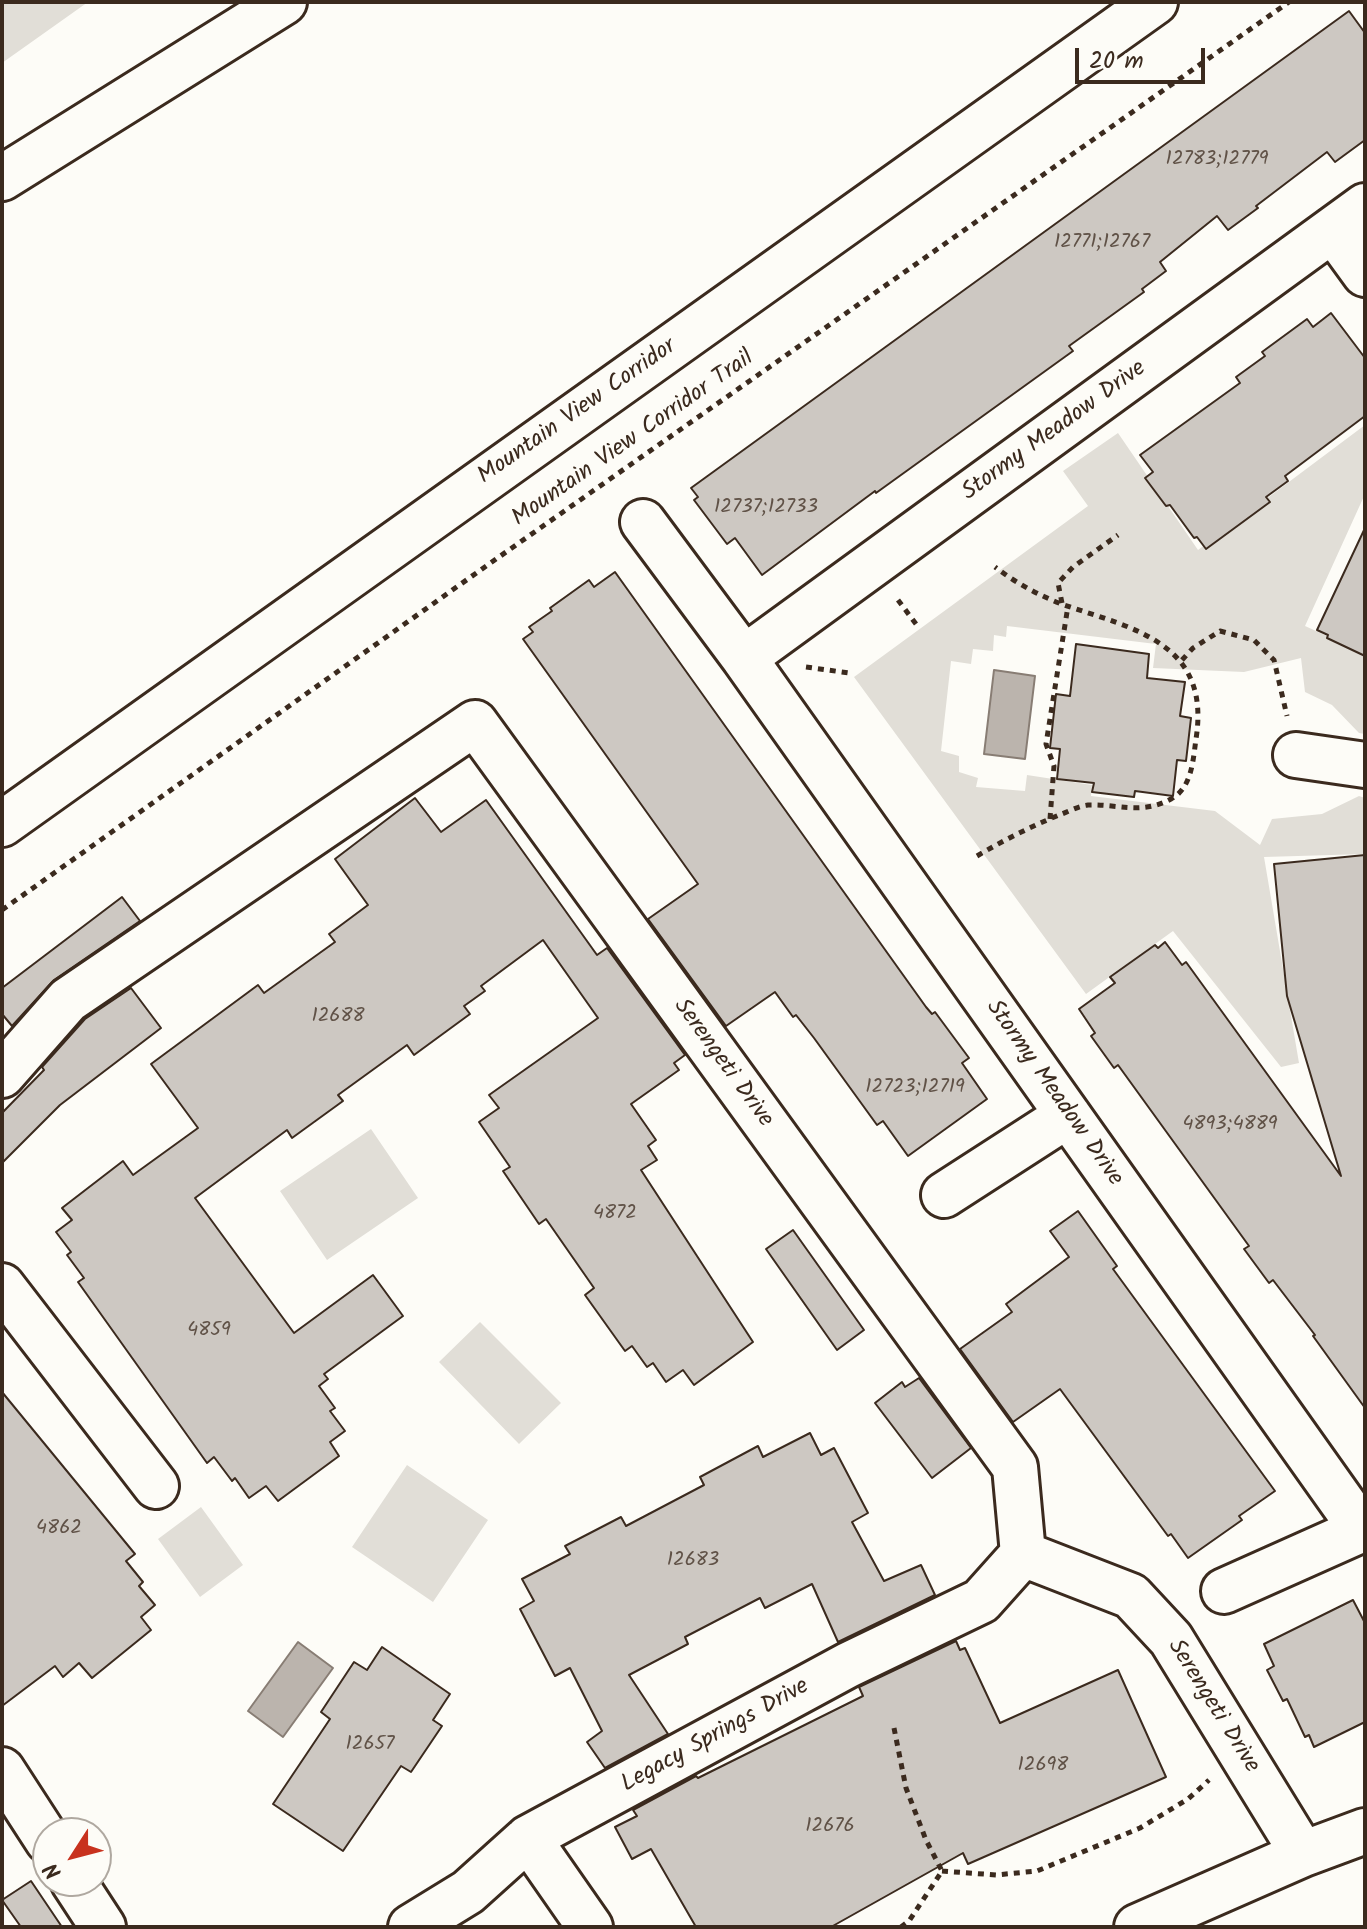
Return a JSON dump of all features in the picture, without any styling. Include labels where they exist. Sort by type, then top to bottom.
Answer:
[{"type":"main road","points":[[2,178],[284,2]]},
{"type":"main road","name":"Mountain View Corridor","points":[[2,824],[1155,2]]},
{"type":"main road","points":[[1349,218],[1365,274]]},
{"type":"main road","name":"Stormy Meadow Drive","points":[[744,658],[1349,218]]},
{"type":"main road","name":"Stormy Meadow Drive","points":[[643,522],[744,658],[1363,1529]]},
{"type":"main road","name":"Serengeti Drive","points":[[2,1075],[68,1000],[475,723],[1015,1467],[1023,1554],[1131,1596],[1171,1639],[1303,1854]]},
{"type":"main road","points":[[1296,755],[1365,765]]},
{"type":"main road","points":[[944,1195],[1068,1115]]},
{"type":"main road","points":[[2,1286],[156,1486]]},
{"type":"main road","points":[[1224,1591],[1363,1529]]},
{"type":"main road","name":"Legacy Springs Drive","points":[[411,1927],[468,1892],[528,1838],[848,1665],[981,1601],[1023,1554]]},
{"type":"main road","points":[[2,1770],[32,1817]]},
{"type":"main road","points":[[1137,1927],[1303,1854],[1365,1831]]},
{"type":"main road","points":[[528,1838],[590,1927]]},
{"type":"main road","points":[[83,1897],[103,1927]]},
{"type":"path","name":"Mountain View Corridor Trail","points":[[2,910],[1289,2]]},
{"type":"path","points":[[1050,819],[1054,766],[1046,744],[1065,605],[1058,583],[1073,567],[1118,535]]},
{"type":"path","points":[[977,856],[1025,828],[1085,805],[1147,809],[1175,797],[1191,775],[1199,723],[1195,686],[1182,660],[1133,626],[1065,605],[1015,582],[995,567]]},
{"type":"path","points":[[1182,660],[1193,648],[1220,631],[1254,640],[1274,660],[1296,755]]},
{"type":"path","points":[[801,666],[849,673]]},
{"type":"path","points":[[894,1728],[906,1788],[942,1871]]},
{"type":"path","points":[[942,1871],[996,1875],[1037,1871],[1140,1828],[1188,1799],[1215,1774]]},
{"type":"path","points":[[901,1927],[909,1921],[942,1871]]},
{"type":"shaded area","points":[[2,2],[88,2],[2,63]]},
{"type":"shaded area","points":[[1365,425],[1365,494],[1305,626],[1365,653],[1365,734],[1359,733],[1332,705],[1305,692],[1301,658],[1244,672],[1153,668],[1156,644],[1007,626],[1006,637],[994,635],[993,651],[973,649],[971,664],[951,661],[941,751],[959,756],[959,772],[978,778],[976,787],[1025,791],[1027,775],[1092,785],[1091,796],[1215,811],[1260,845],[1272,819],[1322,814],[1359,796],[1365,798],[1365,854],[1264,857],[1299,1063],[1281,1067],[1173,931],[1086,994],[854,677],[1088,506],[1063,471],[1118,433],[1198,550]]},
{"type":"shaded area","points":[[994,670],[1035,676],[1025,759],[984,754]]},
{"type":"shaded area","points":[[371,1129],[418,1198],[327,1260],[280,1191]]},
{"type":"shaded area","points":[[480,1322],[561,1403],[519,1444],[439,1362]]},
{"type":"shaded area","points":[[407,1465],[488,1520],[433,1602],[352,1547]]},
{"type":"shaded area","points":[[201,1507],[243,1565],[200,1597],[158,1539]]},
{"type":"shaded area","points":[[298,1642],[333,1668],[283,1737],[248,1711]]},
{"type":"building","points":[[1349,11],[1365,33],[1365,140],[1335,162],[1327,152],[1228,230],[1217,216],[1160,262],[1166,271],[1142,289],[1144,292],[1069,346],[1073,351],[762,575],[735,538],[727,544],[694,500],[698,497],[691,488]]},
{"type":"building","points":[[1331,313],[1365,358],[1365,416],[1285,476],[1288,481],[1266,497],[1270,502],[1206,549],[1145,478],[1153,472],[1140,455],[1240,383],[1236,377],[1265,356],[1262,352],[1307,319],[1313,327]]},
{"type":"building","points":[[1365,528],[1365,656],[1317,630]]},
{"type":"building","points":[[615,572],[926,1007],[932,1014],[935,1012],[969,1058],[962,1063],[987,1099],[908,1156],[883,1121],[877,1125],[814,1038],[796,1015],[793,1017],[775,992],[726,1026],[648,919],[698,884],[523,639],[533,632],[529,627],[552,611],[550,608],[589,580],[594,587]]},
{"type":"building","points":[[1076,644],[1149,654],[1147,678],[1185,682],[1180,716],[1191,718],[1186,761],[1177,760],[1173,796],[1135,791],[1134,797],[1092,792],[1094,783],[1057,779],[1060,749],[1050,748],[1056,694],[1070,696]]},
{"type":"building","points":[[415,798],[441,832],[486,800],[597,955],[607,948],[685,1055],[674,1063],[679,1070],[631,1104],[656,1140],[648,1146],[657,1160],[641,1170],[753,1342],[694,1385],[683,1370],[666,1382],[653,1363],[647,1367],[632,1346],[625,1351],[585,1295],[594,1288],[546,1219],[539,1224],[503,1171],[510,1167],[479,1122],[499,1108],[489,1095],[598,1018],[543,940],[481,986],[485,991],[464,1006],[470,1014],[414,1055],[407,1045],[338,1095],[343,1101],[292,1138],[287,1130],[195,1198],[294,1333],[373,1275],[403,1316],[324,1374],[328,1379],[319,1386],[335,1408],[330,1411],[345,1431],[330,1442],[339,1456],[278,1501],[266,1486],[249,1498],[214,1457],[207,1463],[78,1282],[84,1278],[67,1255],[71,1252],[56,1232],[72,1220],[62,1208],[123,1161],[133,1175],[198,1128],[151,1064],[258,985],[264,993],[335,942],[329,934],[368,905],[335,859]]},
{"type":"building","points":[[1365,855],[1365,1408],[1315,1335],[1273,1280],[1269,1283],[1244,1249],[1249,1246],[1118,1065],[1114,1068],[1091,1036],[1095,1033],[1079,1009],[1115,983],[1110,977],[1155,945],[1158,948],[1165,942],[1182,965],[1186,962],[1341,1176],[1287,996],[1274,864]]},
{"type":"building","points":[[122,897],[140,921],[54,980],[12,1026],[2,1014],[2,988]]},
{"type":"building","points":[[131,988],[161,1028],[60,1105],[2,1163],[2,1113],[44,1070],[42,1067],[85,1019]]},
{"type":"building","points":[[1078,1211],[1117,1266],[1113,1269],[1275,1491],[1239,1516],[1242,1520],[1188,1558],[1171,1534],[1168,1536],[1060,1389],[1013,1422],[960,1349],[1012,1312],[1006,1304],[1069,1257],[1050,1231]]},
{"type":"building","points":[[793,1230],[864,1330],[837,1350],[766,1249]]},
{"type":"building","points":[[919,1378],[971,1448],[932,1478],[875,1403],[902,1382],[905,1387]]},
{"type":"building","points":[[2,1392],[135,1554],[126,1561],[143,1582],[139,1586],[155,1605],[141,1617],[151,1630],[92,1678],[79,1663],[63,1677],[55,1666],[2,1706]]},
{"type":"building","points":[[810,1433],[821,1455],[834,1448],[868,1513],[852,1522],[884,1581],[921,1565],[935,1595],[838,1642],[812,1584],[765,1608],[760,1598],[685,1637],[688,1644],[629,1675],[668,1734],[605,1768],[587,1742],[602,1731],[570,1668],[555,1676],[520,1609],[534,1601],[522,1579],[570,1554],[565,1546],[621,1517],[626,1526],[704,1485],[700,1477],[758,1446],[763,1457]]},
{"type":"building","points":[[1353,1600],[1365,1623],[1365,1722],[1314,1747],[1309,1735],[1305,1737],[1287,1699],[1283,1701],[1267,1670],[1274,1666],[1264,1644]]},
{"type":"building","points":[[956,1641],[960,1650],[965,1648],[1000,1723],[1118,1670],[1166,1777],[968,1864],[963,1853],[831,1927],[696,1927],[651,1849],[632,1859],[615,1827],[637,1816],[633,1810],[696,1776],[698,1778],[863,1696],[859,1687]]},
{"type":"building","points":[[382,1647],[450,1694],[433,1720],[442,1726],[411,1772],[401,1766],[343,1851],[273,1804],[330,1719],[321,1712],[354,1662],[367,1670]]},
{"type":"building","points":[[31,1881],[32,1897],[42,1897],[62,1927],[21,1927],[2,1900]]}]
